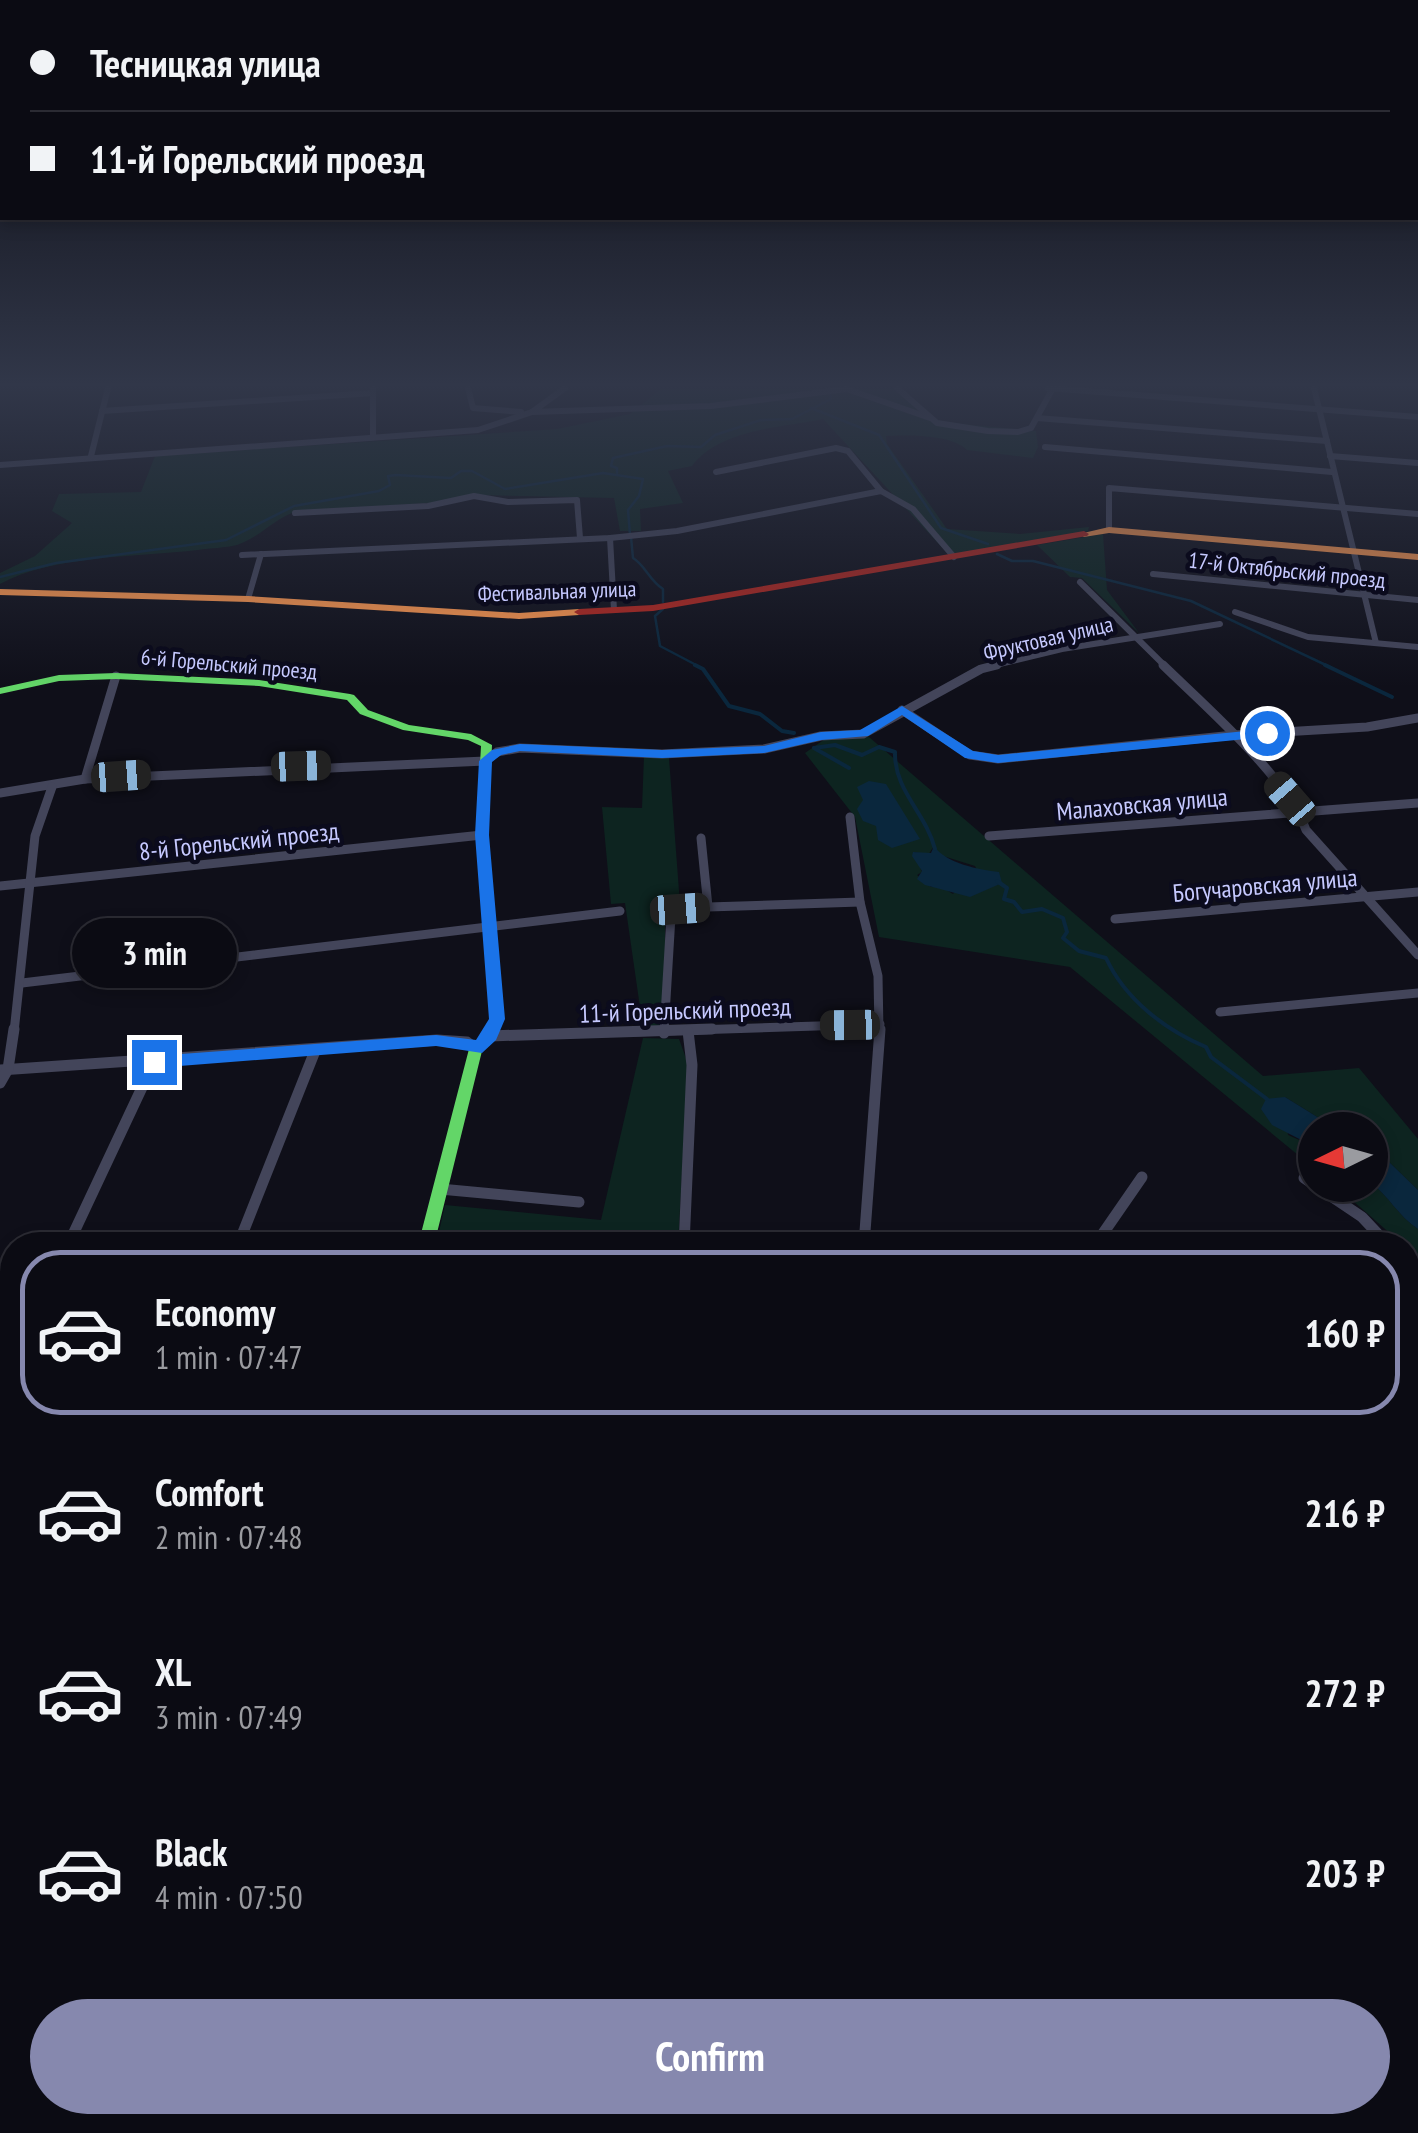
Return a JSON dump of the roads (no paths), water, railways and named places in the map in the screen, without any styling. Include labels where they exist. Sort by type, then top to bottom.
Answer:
[{"type":"street","points":[[878,488],[881,491]]},
{"type":"street","points":[[1108,530],[1109,488],[1418,514]]},
{"type":"street","points":[[1336,488],[1376,643]]},
{"type":"street","points":[[242,555],[610,538],[677,531],[881,491],[899,496],[940,534],[954,557]]},
{"type":"street","points":[[295,513],[428,506],[474,496],[508,502],[578,500],[580,538]]},
{"type":"street","name":"Фестивальная улица","points":[[0,592],[248,599],[519,616],[652,608],[1108,530],[1418,557]]},
{"type":"street","points":[[610,538],[614,610]]},
{"type":"street","points":[[248,599],[261,554]]},
{"type":"street","name":"17-й Октябрьский проезд","points":[[1153,574],[1418,600]]},
{"type":"street","points":[[1080,582],[1234,735],[1299,811],[1306,830],[1418,955]]},
{"type":"street","points":[[1235,612],[1308,637],[1418,647]]},
{"type":"street","name":"Фруктовая улица","points":[[0,793],[85,779],[485,761],[497,752],[520,748],[662,754],[764,750],[821,736],[863,734],[981,670],[1062,649],[1220,624]]},
{"type":"street","points":[[85,779],[116,676]]},
{"type":"street","name":"6-й Горельский проезд","points":[[0,691],[59,678],[116,676],[258,683],[350,697],[364,712],[406,728],[471,737],[487,745],[485,761]]},
{"type":"street","points":[[902,710],[970,755],[998,759],[1234,735],[1367,727],[1418,718]]},
{"type":"street","points":[[429,1232],[476,1049],[490,1036],[497,1019],[482,835],[485,761]]},
{"type":"street","points":[[0,1083],[22,983],[35,836],[52,787]]},
{"type":"street","name":"Малаховская улица","points":[[989,836],[1418,803]]},
{"type":"street","points":[[850,817],[860,902],[878,976],[880,1024],[865,1232]]},
{"type":"street","name":"8-й Горельский проезд","points":[[0,886],[482,835]]},
{"type":"street","points":[[700,838],[708,907]]},
{"type":"street","name":"Богучаровская улица","points":[[1115,919],[1418,892]]},
{"type":"street","points":[[664,1033],[671,916],[680,909],[860,902]]},
{"type":"street","points":[[22,983],[620,911]]},
{"type":"street","points":[[1220,1012],[1418,993]]},
{"type":"street","name":"11-й Горельский проезд","points":[[490,1036],[880,1024]]},
{"type":"street","points":[[685,1232],[692,1082],[688,1032]]},
{"type":"street","points":[[4,1069],[154,1062],[436,1040],[467,1042],[476,1049]]},
{"type":"street","points":[[243,1232],[314,1051]]},
{"type":"street","points":[[74,1232],[154,1062]]},
{"type":"street","points":[[1104,1232],[1142,1177]]},
{"type":"street","points":[[440,1189],[580,1202]]},
{"type":"street","points":[[1341,1202],[1362,1216],[1375,1232]]},
{"type":"water","points":[[869,781],[886,784],[920,839],[892,848],[878,840],[876,826],[863,821],[857,809],[863,800],[857,787]]},
{"type":"water","points":[[934,846],[954,861],[999,872],[1002,883],[970,897],[925,885],[917,879],[922,871],[912,856],[913,852],[931,853]]},
{"type":"water","points":[[1285,1097],[1309,1112],[1298,1112],[1298,1138],[1272,1125],[1261,1109],[1266,1099]]},
{"type":"water","points":[[1388,1161],[1418,1190],[1418,1229],[1388,1199]]},
{"type":"waterway","points":[[0,577],[56,563],[226,540],[294,506],[385,488]]},
{"type":"waterway","points":[[502,488],[514,488]]},
{"type":"waterway","points":[[630,535],[628,510],[641,488]]},
{"type":"waterway","points":[[914,488],[941,528],[988,544]]},
{"type":"waterway","points":[[631,537],[633,558],[663,589],[663,602]]},
{"type":"waterway","points":[[997,554],[1012,561],[1033,561],[1191,601],[1330,667]]},
{"type":"waterway","points":[[663,609],[655,616],[660,646],[700,667]]},
{"type":"waterway","points":[[695,665],[703,669],[729,706],[760,714],[782,731],[794,733]]},
{"type":"waterway","points":[[1325,665],[1392,697]]},
{"type":"waterway","points":[[849,768],[814,748],[835,745],[862,755],[879,747],[895,752],[900,779],[935,849]]},
{"type":"waterway","points":[[997,881],[1007,888],[1004,899],[1014,902],[1022,912],[1042,909],[1063,918],[1067,932],[1063,938],[1079,951],[1106,958],[1124,987],[1148,1012],[1206,1047],[1211,1057],[1267,1099]]}]
